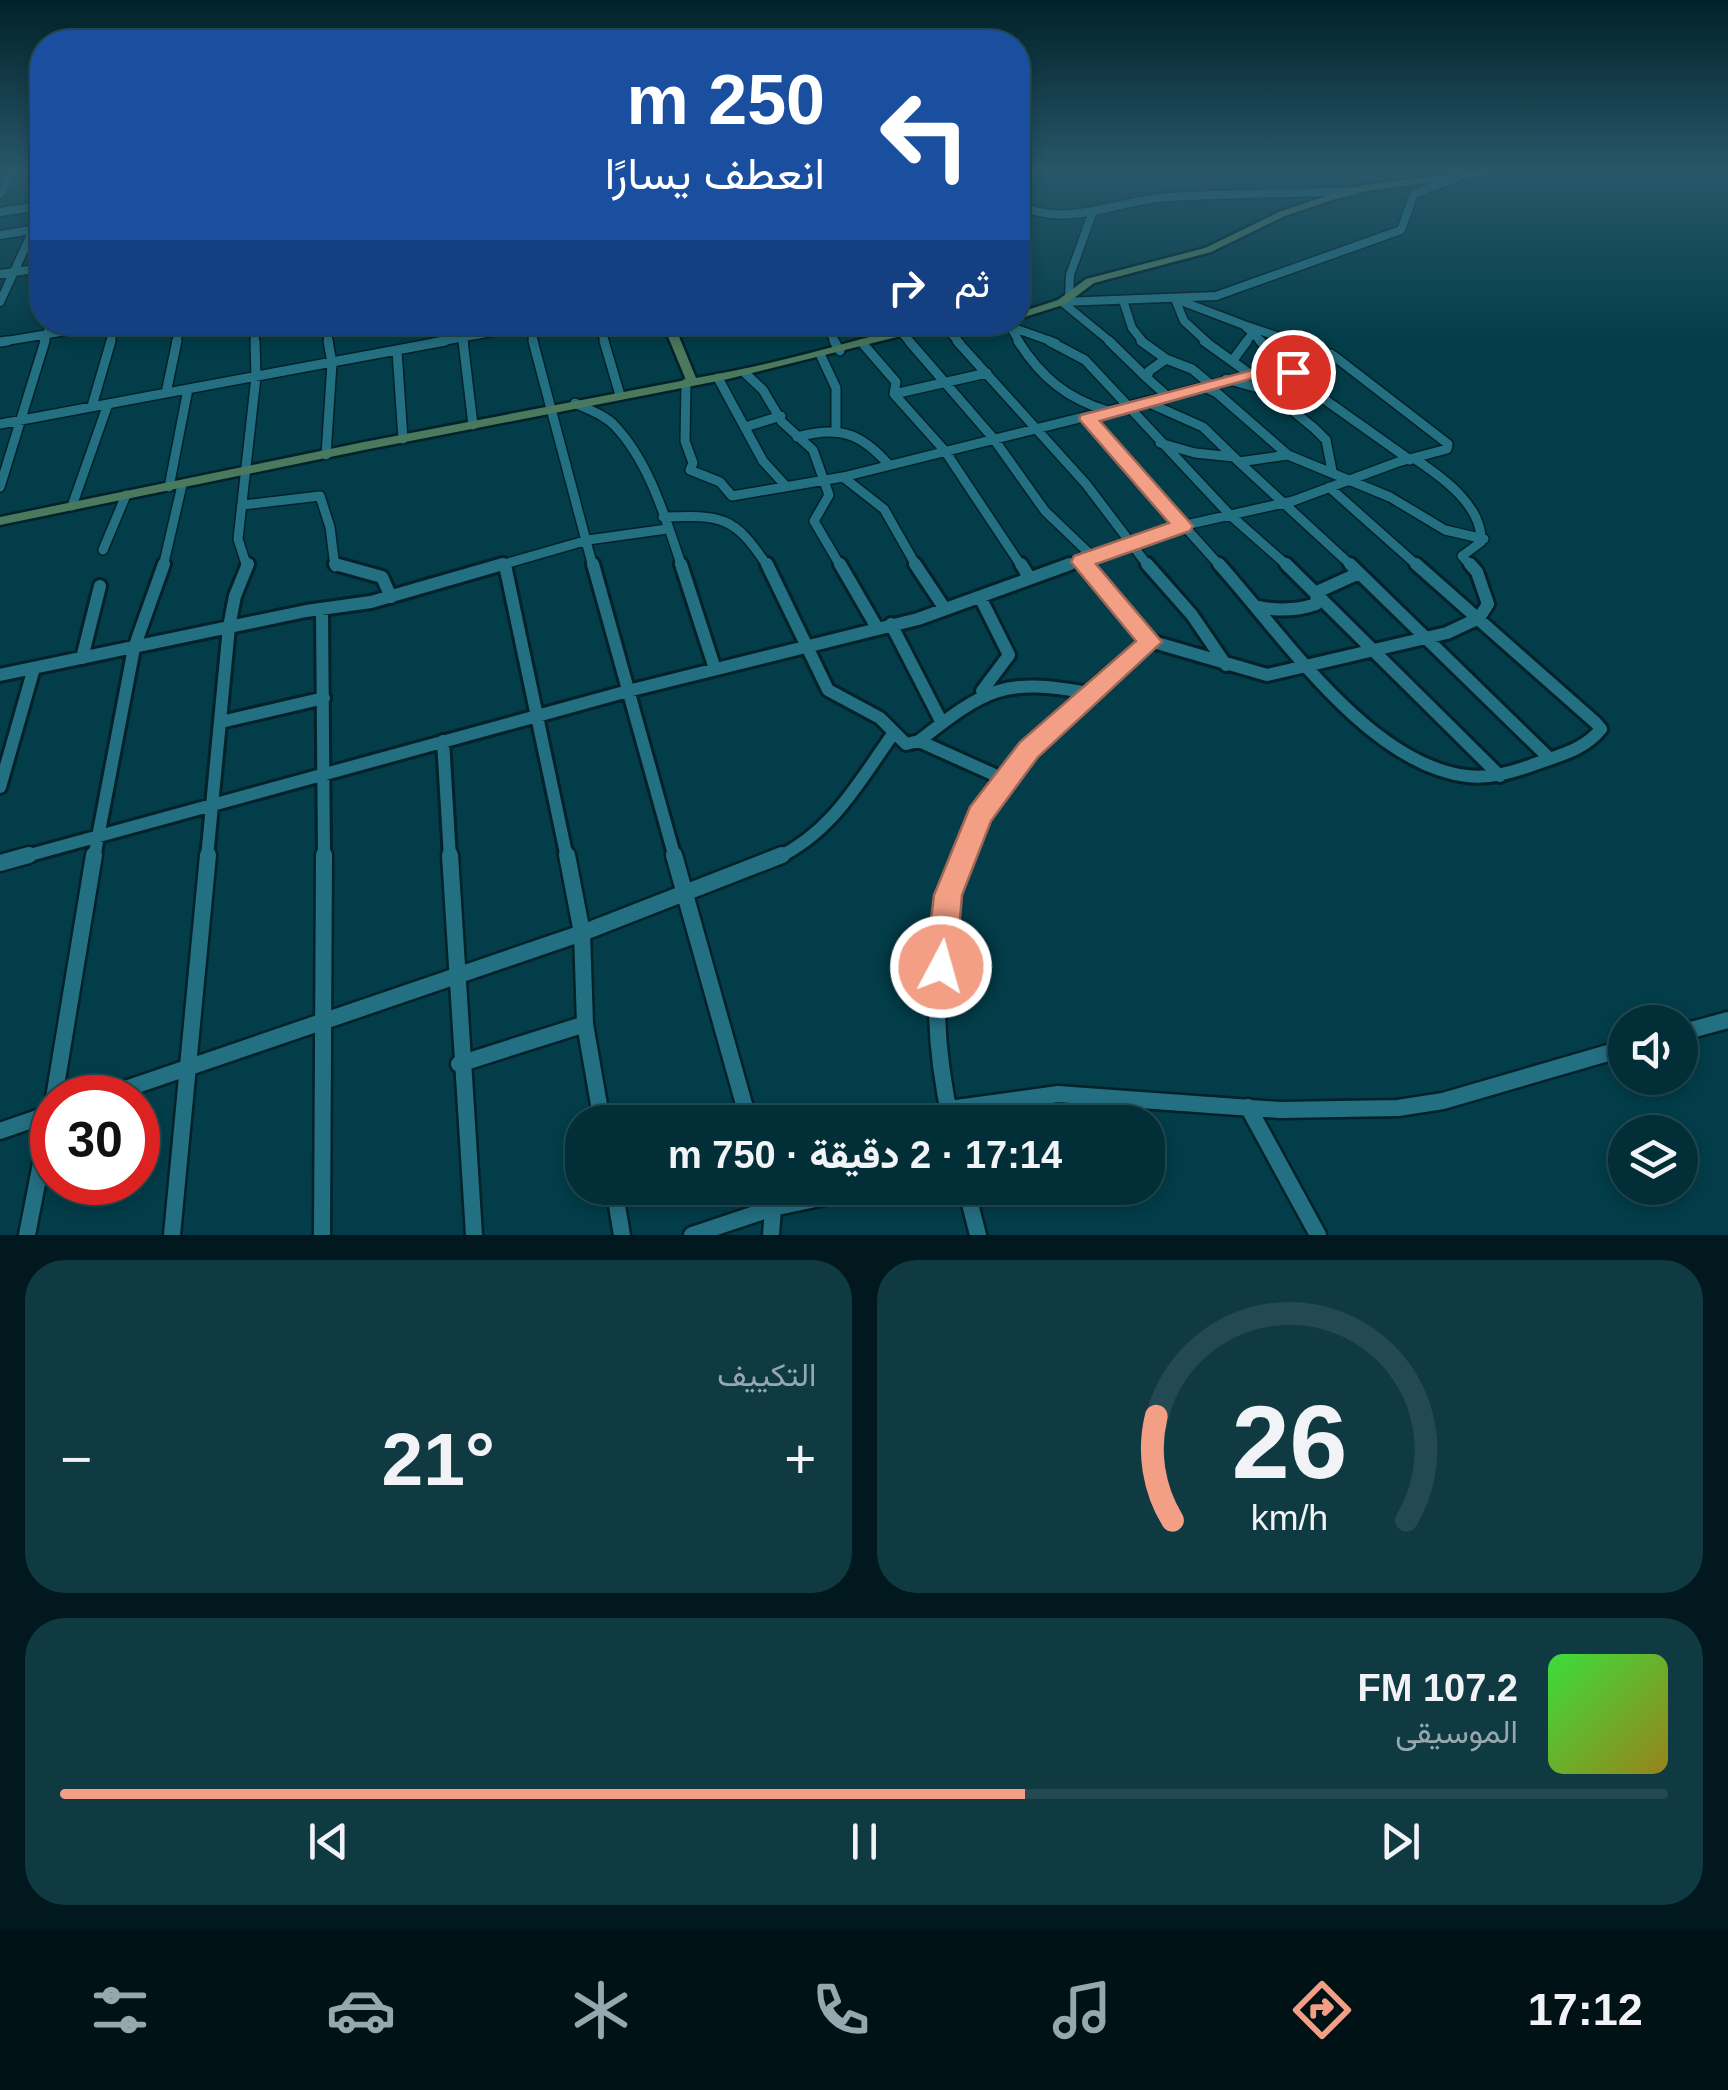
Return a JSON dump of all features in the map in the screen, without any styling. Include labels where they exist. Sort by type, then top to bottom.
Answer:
[{"type":"main road","points":[[1030,312],[1065,300],[1082,286],[1108,275],[1208,250],[1254,228]]},
{"type":"main road","points":[[672,335],[689,383]]},
{"type":"main road","points":[[0,521],[620,394],[718,378],[899,335]]},
{"type":"street","points":[[1065,300],[1087,228]]},
{"type":"street","points":[[1065,300],[1216,296],[1403,228]]},
{"type":"street","points":[[0,235],[30,230]]},
{"type":"street","points":[[0,302],[30,232]]},
{"type":"street","points":[[0,274],[30,270]]},
{"type":"street","points":[[0,863],[628,691],[945,610],[1130,542],[1282,503],[1447,449],[1448,444],[1331,354],[1175,299]]},
{"type":"street","points":[[1175,299],[1176,309],[1195,332],[1250,374]]},
{"type":"street","points":[[1065,300],[1167,396]]},
{"type":"street","points":[[1123,300],[1139,342],[1166,360],[1192,368],[1288,455],[1390,497],[1444,530],[1484,539]]},
{"type":"street","points":[[1244,325],[1307,386],[1413,459],[1468,503],[1484,539]]},
{"type":"street","points":[[1233,360],[1253,334]]},
{"type":"street","points":[[0,342],[40,335]]},
{"type":"street","points":[[0,487],[46,335]]},
{"type":"street","points":[[92,406],[113,335]]},
{"type":"street","points":[[166,393],[178,335]]},
{"type":"street","points":[[172,1235],[229,628],[235,596],[248,566],[238,539],[256,377],[254,335]]},
{"type":"street","points":[[326,455],[332,363],[327,335]]},
{"type":"street","points":[[0,424],[485,335]]},
{"type":"street","points":[[531,335],[744,1105]]},
{"type":"street","points":[[603,335],[620,394]]},
{"type":"street","points":[[831,335],[840,351]]},
{"type":"street","points":[[904,335],[993,438],[1045,512],[1088,560],[1150,642],[1267,674],[1310,668],[1430,638],[1479,618],[1488,604],[1477,572],[1462,556],[1484,539]]},
{"type":"street","points":[[952,335],[1035,426],[1180,599],[1226,665]]},
{"type":"street","points":[[1015,335],[1056,390],[1084,405],[1112,412]]},
{"type":"street","points":[[1027,335],[1085,360],[1230,515],[1317,592],[1500,776]]},
{"type":"street","points":[[463,340],[473,425]]},
{"type":"street","points":[[1111,342],[1139,342]]},
{"type":"street","points":[[864,345],[896,382],[894,394]]},
{"type":"street","points":[[397,351],[403,439]]},
{"type":"street","points":[[689,383],[685,441],[690,470],[720,482],[732,496],[784,484],[843,477],[1035,426],[1088,419],[1331,354]]},
{"type":"street","points":[[822,356],[834,381],[836,427]]},
{"type":"street","points":[[1147,378],[1150,371],[1166,360]]},
{"type":"street","points":[[745,372],[797,437],[814,450],[829,495],[814,521],[876,626]]},
{"type":"street","points":[[894,394],[987,373]]},
{"type":"street","points":[[718,378],[734,398],[758,453],[784,484]]},
{"type":"street","points":[[1226,380],[1269,390],[1321,434],[1332,472]]},
{"type":"street","points":[[1269,390],[1274,384],[1307,386]]},
{"type":"street","points":[[58,1075],[97,837],[134,648],[160,582],[188,389]]},
{"type":"street","points":[[894,394],[945,451],[1029,577]]},
{"type":"street","points":[[1145,402],[1203,428],[1430,638],[1548,757]]},
{"type":"street","points":[[72,506],[108,404]]},
{"type":"street","points":[[575,404],[598,413],[624,436],[636,453],[665,523],[715,669]]},
{"type":"street","points":[[745,427],[781,416]]},
{"type":"street","points":[[1088,419],[1339,699],[1398,749],[1437,770],[1468,776],[1500,776],[1588,744],[1601,729],[1329,487]]},
{"type":"street","points":[[797,437],[836,427],[859,436],[888,464]]},
{"type":"street","points":[[1160,443],[1237,459],[1288,455]]},
{"type":"street","points":[[843,477],[884,509],[945,610]]},
{"type":"street","points":[[103,550],[126,495]]},
{"type":"street","points":[[243,506],[320,496],[330,527],[335,567],[382,577],[391,597]]},
{"type":"street","points":[[0,675],[391,597],[588,540],[711,515],[735,525],[768,564],[828,690],[880,718],[906,744],[919,741],[980,693],[1009,654],[980,596]]},
{"type":"street","points":[[505,564],[540,715],[582,933],[585,1024],[599,1105]]},
{"type":"street","points":[[1317,592],[1359,573]]},
{"type":"street","points":[[82,658],[100,586]]},
{"type":"street","points":[[1258,607],[1302,610],[1316,604],[1317,592]]},
{"type":"street","points":[[322,609],[322,1235]]},
{"type":"street","points":[[890,624],[942,723]]},
{"type":"street","points":[[948,1105],[936,1047],[948,895],[980,815],[1029,750],[1150,642]]},
{"type":"street","points":[[0,787],[34,668]]},
{"type":"street","points":[[980,693],[1027,682],[1089,693]]},
{"type":"street","points":[[221,722],[324,698]]},
{"type":"street","points":[[160,1077],[582,933],[808,843],[830,822],[893,734]]},
{"type":"street","points":[[444,741],[459,972],[459,1064],[474,1235]]},
{"type":"street","points":[[919,741],[1006,780]]},
{"type":"street","points":[[1698,1028],[1728,1020]]},
{"type":"street","points":[[459,1064],[585,1024]]},
{"type":"street","points":[[1004,1105],[1058,1094],[1248,1107],[1398,1108],[1443,1101],[1608,1053]]},
{"type":"street","points":[[1248,1107],[1318,1235]]},
{"type":"street","points":[[0,1131],[30,1119]]},
{"type":"street","points":[[27,1235],[33,1205]]},
{"type":"street","points":[[617,1205],[622,1235]]},
{"type":"street","points":[[771,1235],[772,1205]]},
{"type":"street","points":[[692,1235],[787,1205]]},
{"type":"street","points":[[970,1205],[978,1235]]},
{"type":"route","points":[[941,967],[948,895],[980,815],[1029,750],[1150,642],[1082,562],[1182,526],[1088,419],[1266,370],[1287,366],[1293,372]]}]
